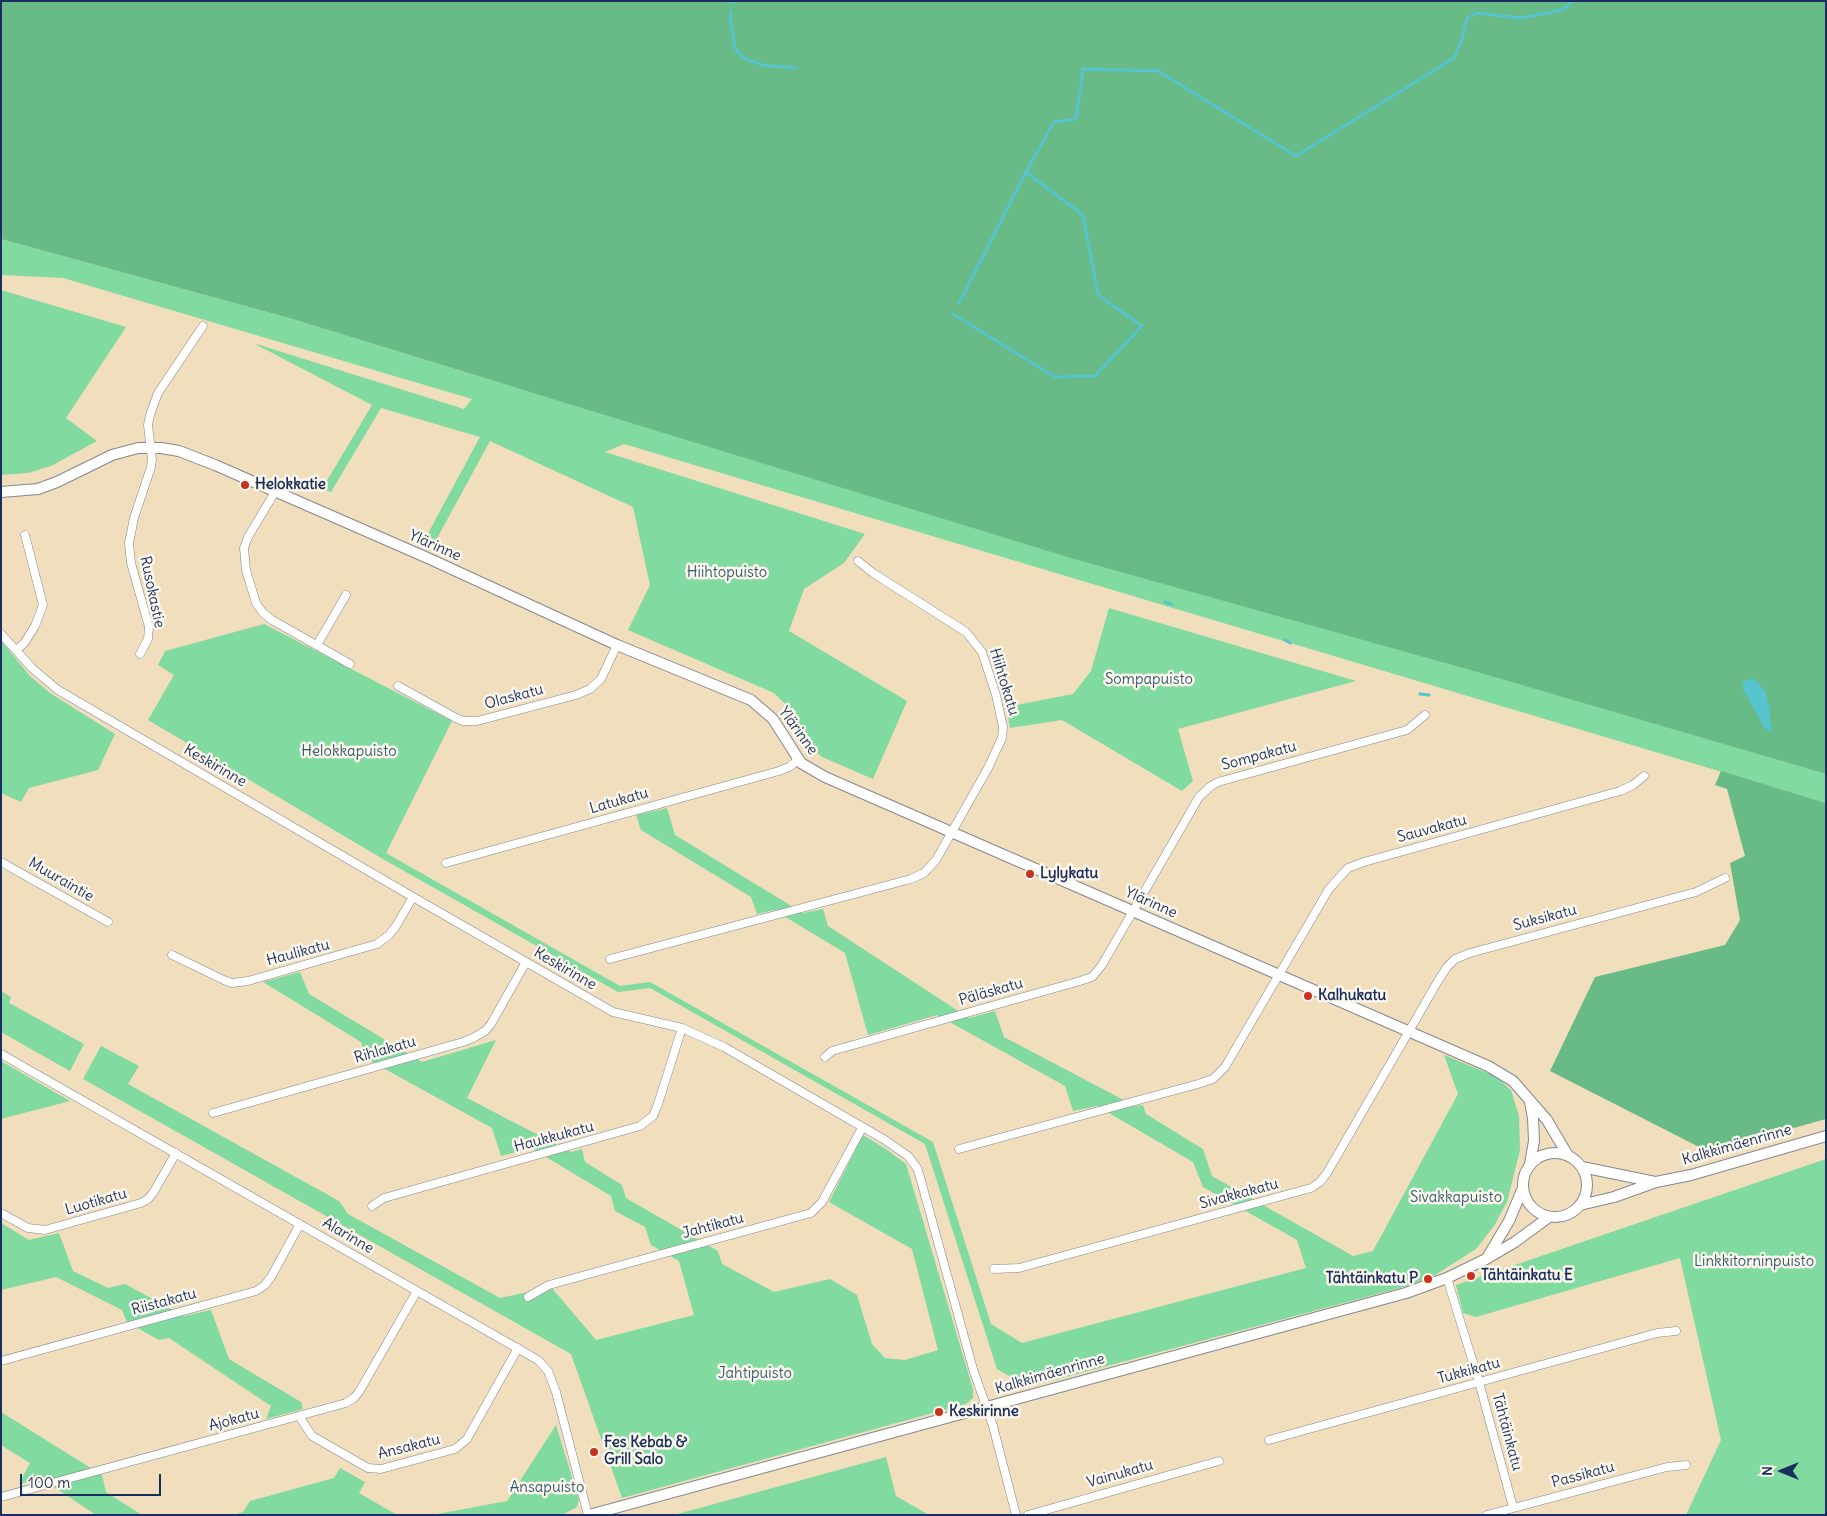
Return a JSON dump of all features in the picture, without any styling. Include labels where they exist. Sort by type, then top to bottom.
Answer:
[{"type":"street","name":"Rusokastie","points":[[140,654],[148,639],[149,627],[131,563],[129,543],[134,518],[151,467],[148,425],[152,406],[158,393],[203,326]]},
{"type":"street","name":"Ylärinne","points":[[1,492],[38,489],[57,482],[112,454],[138,448],[150,447],[179,451],[193,456],[430,559],[618,645],[751,700],[773,719],[798,760],[809,769],[825,777],[1499,1072],[1513,1081],[1547,1120],[1566,1154]]},
{"type":"street","points":[[275,492],[246,542],[244,554],[256,603],[263,613],[272,620],[350,664]]},
{"type":"street","points":[[17,650],[25,642],[35,626],[43,606],[25,535]]},
{"type":"street","name":"Hiihtokatu","points":[[858,561],[873,574],[966,632],[977,644],[987,664],[998,700],[1003,727],[1002,738],[995,755],[951,832]]},
{"type":"street","points":[[317,645],[346,595]]},
{"type":"street","name":"Keskirinne","points":[[1,634],[17,650],[32,670],[58,690],[412,897],[613,1012],[682,1028],[724,1047],[908,1156],[917,1168],[973,1370],[993,1426],[1016,1515]]},
{"type":"street","name":"Olaskatu","points":[[398,686],[456,718],[477,721],[576,695],[590,689],[601,679],[618,645]]},
{"type":"street","name":"Sompakatu","points":[[1133,912],[1196,802],[1211,786],[1218,782],[1407,730],[1425,715]]},
{"type":"street","name":"Latukatu","points":[[446,864],[780,771],[798,760]]},
{"type":"street","name":"Sauvakatu","points":[[1278,976],[1329,889],[1348,868],[1620,791],[1633,785],[1644,776]]},
{"type":"street","points":[[610,960],[918,877],[936,860],[951,832]]},
{"type":"street","name":"Muuraintie","points":[[1,862],[108,922]]},
{"type":"street","name":"Suksikatu","points":[[1408,1032],[1447,967],[1455,959],[1696,892],[1725,878]]},
{"type":"street","name":"Haulikatu","points":[[172,955],[226,981],[248,981],[377,944],[389,935],[396,926],[412,897]]},
{"type":"street","name":"Päläskatu","points":[[825,1057],[832,1051],[842,1047],[1092,977],[1102,965],[1133,912]]},
{"type":"street","name":"Rihlakatu","points":[[213,1113],[473,1038],[485,1031],[491,1024],[526,962]]},
{"type":"street","points":[[959,1149],[1197,1085],[1213,1079],[1225,1067],[1278,976]]},
{"type":"street","name":"Haukkukatu","points":[[372,1206],[384,1198],[640,1126],[652,1116],[658,1104],[682,1028]]},
{"type":"street","name":"Sivakkakatu","points":[[994,1268],[1019,1268],[1311,1188],[1320,1182],[1327,1173],[1408,1032]]},
{"type":"street","name":"Alarinne","points":[[1,1054],[518,1348],[543,1365],[551,1378],[588,1515]]},
{"type":"street","points":[[1486,1259],[1509,1221],[1522,1190],[1523,1176],[1530,1164],[1534,1141],[1530,1101]]},
{"type":"street","name":"Jahtikatu","points":[[528,1297],[549,1285],[811,1213],[822,1202],[862,1128]]},
{"type":"street","name":"Kalkkimäenrinne","points":[[1580,1205],[1614,1197],[1656,1182],[1691,1175],[1826,1136]]},
{"type":"street","name":"Luotikatu","points":[[1,1213],[28,1228],[45,1230],[141,1204],[148,1199],[176,1153]]},
{"type":"street","points":[[1522,1190],[1532,1208],[1549,1217],[1563,1216],[1575,1210],[1584,1200],[1587,1187],[1585,1173],[1578,1162],[1566,1154],[1546,1153],[1530,1164]]},
{"type":"street","name":"Kalkkimäenrinne","points":[[1582,1167],[1656,1182]]},
{"type":"street","name":"Kalkkimäenrinne","points":[[588,1515],[1406,1293],[1447,1278],[1486,1259],[1515,1242],[1549,1217]]},
{"type":"street","name":"Riistakatu","points":[[1,1361],[256,1291],[265,1285],[271,1277],[300,1224]]},
{"type":"street","name":"Tähtäinkatu","points":[[1447,1278],[1479,1382],[1513,1507]]},
{"type":"street","name":"Ajokatu","points":[[1,1497],[346,1403],[354,1398],[417,1291]]},
{"type":"street","name":"Tukkikatu","points":[[1269,1440],[1664,1331],[1676,1331]]},
{"type":"street","name":"Ansakatu","points":[[299,1416],[312,1436],[368,1468],[381,1469],[455,1449],[467,1439],[518,1348]]},
{"type":"street","name":"Vainukatu","points":[[1028,1515],[1219,1461]]},
{"type":"street","name":"Passikatu","points":[[1487,1515],[1667,1467],[1686,1465]]},
{"type":"green space","points":[[1,1],[1826,1],[1826,774],[1481,673],[1071,558],[289,318],[1,239]]},
{"type":"green space","name":"Hiihtopuisto","points":[[1,239],[289,318],[481,377],[1826,774],[1826,803],[624,444],[605,452],[865,534],[844,563],[804,589],[789,631],[907,701],[873,779],[822,757],[813,750],[794,713],[774,693],[628,630],[650,585],[633,507],[490,441],[435,542],[425,539],[480,437],[381,408],[331,492],[322,489],[372,405],[253,343],[464,409],[472,399],[63,278],[1,275]]},
{"type":"green space","points":[[1,290],[126,327],[66,418],[97,441],[51,466],[28,473],[1,475]]},
{"type":"green space","name":"Sompapuisto","points":[[1109,608],[1356,681],[1178,729],[1193,781],[1182,791],[1062,720],[1010,728],[1006,707],[1073,694],[1091,671]]},
{"type":"green space","points":[[264,624],[452,721],[386,853],[620,986],[650,982],[933,1142],[991,1324],[1022,1343],[1306,1268],[1297,1240],[1203,1187],[1193,1162],[1097,1106],[1073,1111],[1065,1086],[937,1015],[868,1035],[845,953],[774,910],[757,914],[751,897],[641,830],[636,815],[667,808],[675,835],[803,913],[823,909],[828,926],[969,1018],[995,1011],[1004,1037],[1135,1106],[1143,1105],[1146,1114],[1203,1149],[1212,1176],[1353,1256],[1373,1251],[1458,1094],[1444,1055],[1495,1076],[1511,1090],[1519,1116],[1520,1150],[1507,1202],[1494,1226],[1476,1249],[1432,1277],[1400,1288],[1028,1387],[997,1369],[925,1144],[650,988],[618,992],[383,859],[148,720],[174,675],[158,665],[165,651]]},
{"type":"green space","points":[[2,642],[30,676],[50,693],[115,734],[98,770],[29,788],[21,802],[1,793]]},
{"type":"green space","points":[[1721,771],[1826,803],[1826,1119],[1705,1150],[1550,1071],[1595,977],[1725,945],[1740,920],[1730,863],[1745,856],[1727,789],[1715,785]]},
{"type":"green space","name":"Jahtipuisto","points":[[300,972],[309,994],[422,1062],[496,1040],[467,1098],[571,1152],[582,1149],[585,1162],[622,1185],[626,1198],[718,1251],[722,1264],[774,1292],[830,1279],[857,1295],[872,1344],[885,1358],[905,1360],[938,1350],[912,1249],[829,1202],[863,1135],[886,1149],[906,1164],[973,1389],[973,1398],[966,1404],[622,1498],[571,1354],[83,1079],[101,1046],[139,1066],[128,1084],[339,1201],[348,1214],[500,1298],[551,1287],[596,1340],[694,1315],[679,1261],[651,1245],[645,1227],[615,1211],[611,1196],[531,1148],[501,1156],[492,1128],[365,1058],[361,1042],[263,982]]},
{"type":"green space","points":[[1,991],[11,997],[9,1003],[84,1044],[70,1071],[1,1032]]},
{"type":"green space","points":[[1,1061],[70,1101],[1,1119]]},
{"type":"green space","name":"Linkkitorninpuisto","points":[[1826,1159],[1826,1515],[1686,1515],[1721,1440],[1680,1258],[1476,1317],[1463,1313],[1456,1285]]},
{"type":"green space","points":[[1,1223],[29,1240],[59,1233],[73,1271],[108,1288],[125,1284],[184,1316],[211,1310],[229,1359],[301,1402],[303,1409],[266,1419],[271,1406],[169,1338],[159,1340],[127,1322],[122,1310],[56,1277],[1,1290]]},
{"type":"green space","points":[[1,1412],[102,1475],[106,1492],[142,1515],[96,1515],[42,1479],[19,1484],[30,1463],[1,1445]]},
{"type":"green space","name":"Ansapuisto","points":[[556,1425],[579,1500],[577,1507],[562,1515],[432,1515],[507,1501]]},
{"type":"green space","points":[[886,1457],[896,1496],[929,1515],[674,1515]]},
{"type":"green space","points":[[340,1468],[365,1482],[359,1493],[397,1515],[233,1515],[243,1512],[250,1501],[334,1478]]},
{"type":"water","points":[[1753,678],[1765,691],[1773,732],[1765,729],[1743,689],[1743,682]]},
{"type":"waterway","points":[[959,303],[1026,172],[1054,122],[1076,119],[1083,69],[1158,71],[1296,156],[1454,58],[1462,40],[1467,18],[1478,13],[1520,18],[1563,10],[1572,1]]},
{"type":"waterway","points":[[731,12],[730,18],[735,48],[743,58],[763,65],[797,68]]},
{"type":"waterway","points":[[953,314],[1055,377],[1095,376],[1142,326],[1098,295],[1083,215],[1026,172]]},
{"type":"waterway","points":[[1165,602],[1171,604]]},
{"type":"waterway","points":[[1285,640],[1290,643]]},
{"type":"waterway","points":[[1420,694],[1429,695]]},
{"type":"place","name":"Helokkatie","points":[[245,485]]},
{"type":"place","name":"Lylykatu","points":[[1030,874]]},
{"type":"place","name":"Kalhukatu","points":[[1308,996]]},
{"type":"place","name":"Tähtäinkatu E","points":[[1471,1276]]},
{"type":"place","name":"Tähtäinkatu P","points":[[1428,1279]]},
{"type":"place","name":"Keskirinne","points":[[939,1412]]},
{"type":"place","name":"Fes Kebab & Grill Salo","points":[[594,1452]]},
{"type":"park label","name":"Helokkapuisto","points":[[349,752]]},
{"type":"park label","name":"Sivakkapuisto","points":[[1456,1198]]}]
